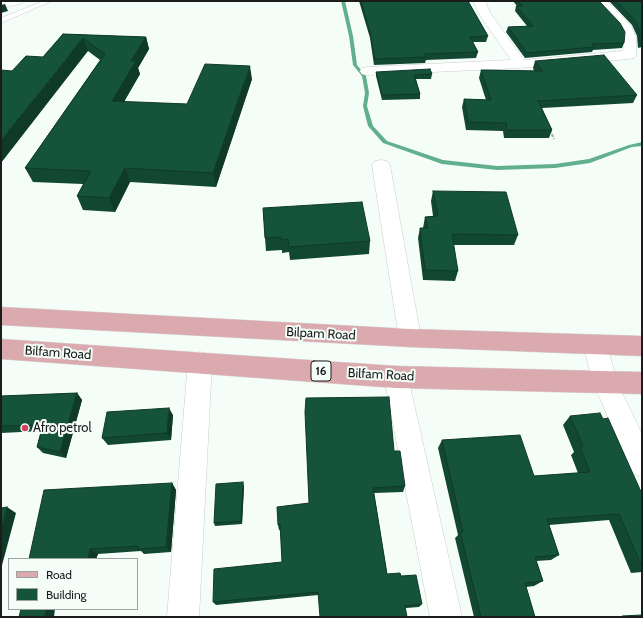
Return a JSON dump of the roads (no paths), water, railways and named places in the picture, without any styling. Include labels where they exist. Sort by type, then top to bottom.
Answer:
[{"type":"main road","name":"Bilpam Road","points":[[1,316],[410,338],[642,346]]},
{"type":"main road","name":"Bilfam Road","points":[[1,349],[396,377],[642,383]]},
{"type":"street","points":[[1,5],[18,1]]},
{"type":"street","points":[[478,1],[485,14],[520,64]]},
{"type":"street","points":[[600,1],[625,26],[630,37],[629,55]]},
{"type":"street","points":[[367,71],[520,64],[611,58],[629,55],[642,59]]},
{"type":"street","points":[[381,165],[410,338]]},
{"type":"street","points":[[595,345],[605,382],[642,464]]},
{"type":"street","points":[[183,617],[200,362]]},
{"type":"street","points":[[396,377],[446,617]]},
{"type":"lane","points":[[1,21],[49,1]]},
{"type":"waterway","points":[[343,1],[351,36],[355,65],[364,76],[367,93],[365,106],[371,126],[385,142],[442,162],[497,168],[555,166],[590,161],[631,146],[642,144]]},
{"type":"place","name":"Afro petrol","points":[[25,428]]}]
